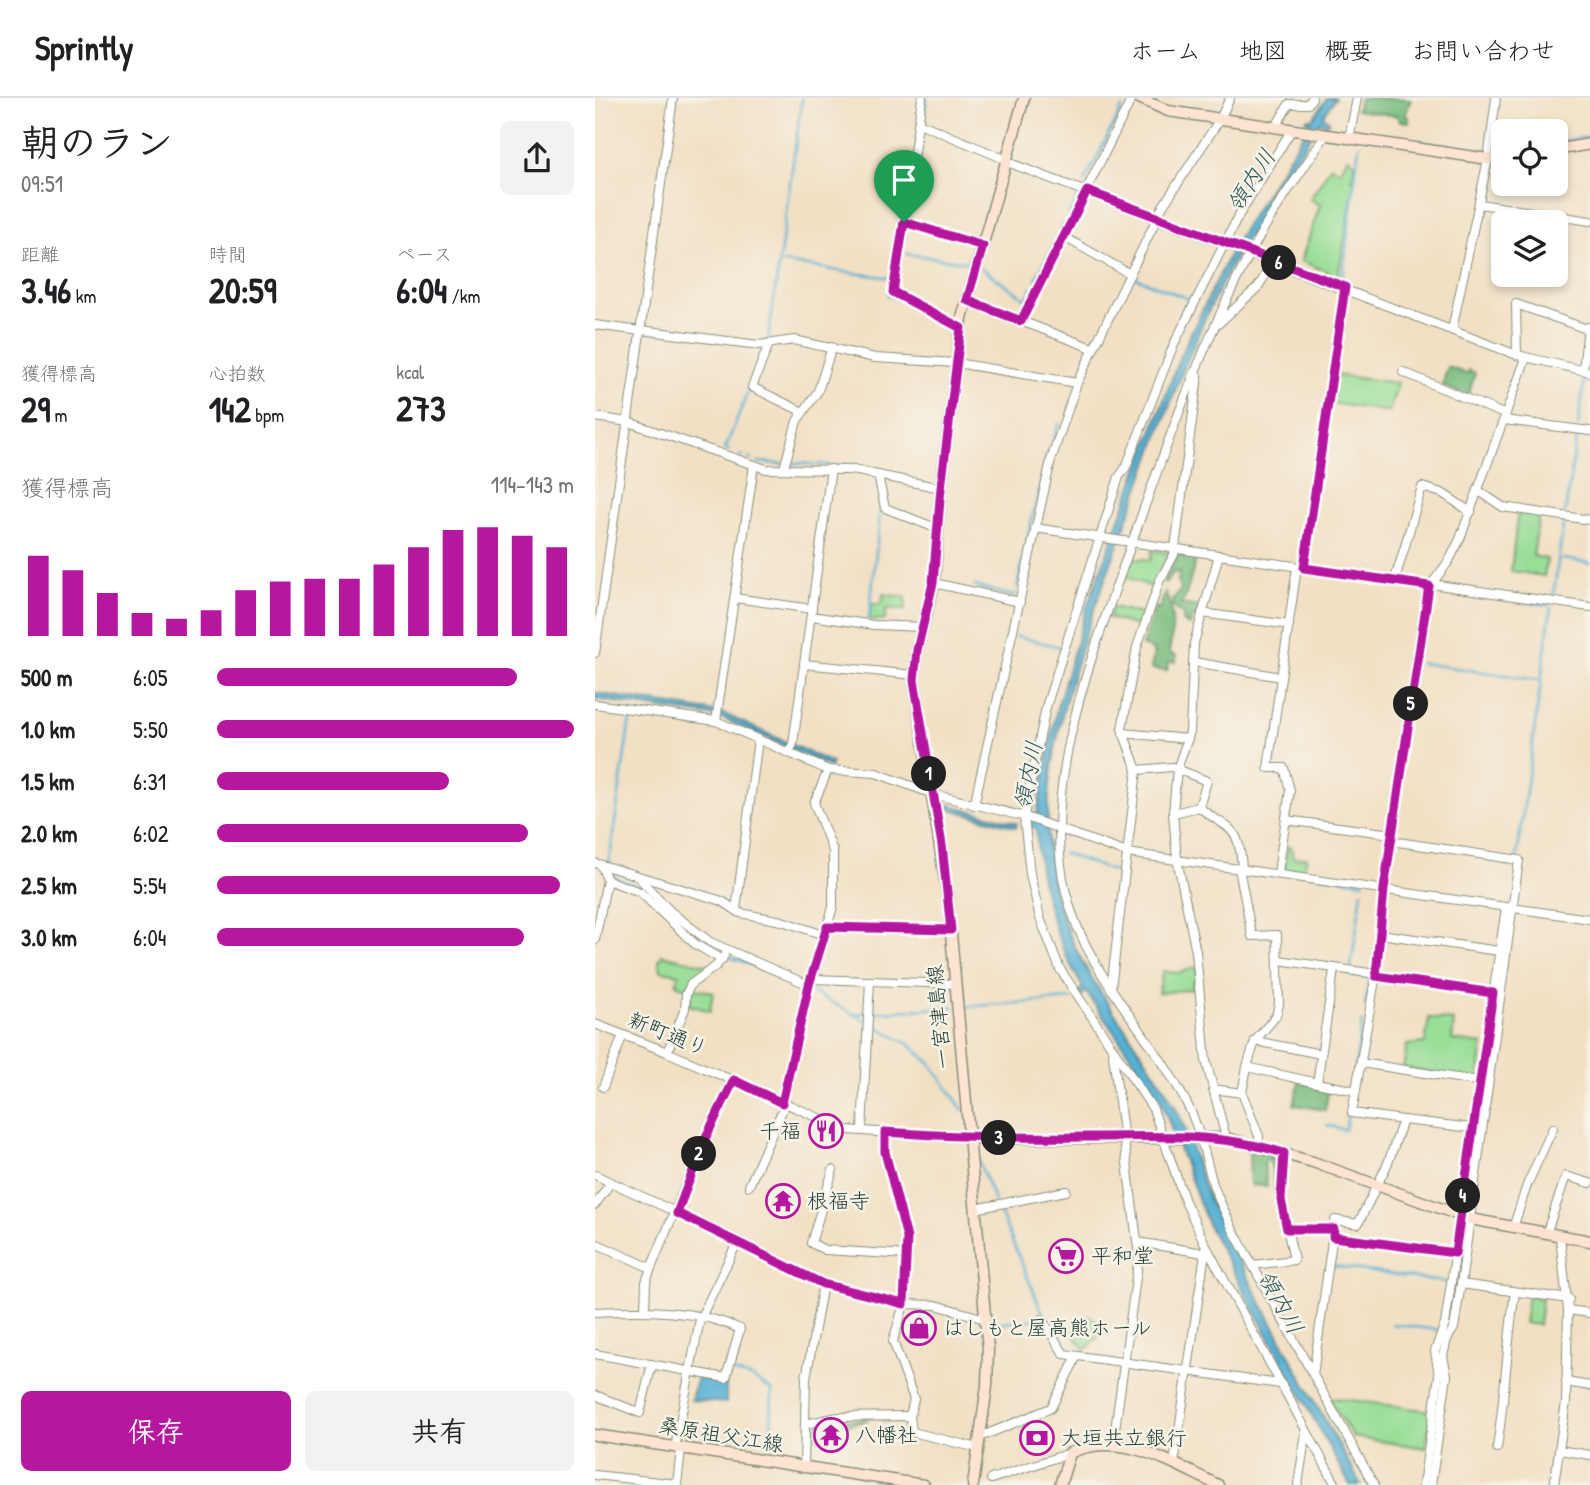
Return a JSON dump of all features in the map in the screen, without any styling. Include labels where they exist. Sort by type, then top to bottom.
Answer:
[{"type":"main road","name":"一宮津島線","points":[[973,1485],[988,1362],[985,1318],[951,930],[933,794],[915,700],[914,675],[933,583],[941,488],[961,328],[1024,98]]},
{"type":"main road","points":[[1139,98],[1168,111],[1491,159]]},
{"type":"main road","points":[[1568,148],[1590,144]]},
{"type":"main road","points":[[968,1138],[1226,1138],[1284,1153],[1465,1217],[1590,1241]]},
{"type":"main road","name":"桑原祖父江線","points":[[595,1435],[882,1482],[924,1485]]},
{"type":"main road","points":[[1060,1485],[1070,1453],[1088,1446],[1112,1444],[1131,1447],[1174,1464],[1205,1482],[1218,1485]]},
{"type":"street","points":[[595,653],[673,98]]},
{"type":"street","points":[[922,98],[893,292],[961,328]]},
{"type":"street","points":[[1021,321],[1132,98]]},
{"type":"street","points":[[974,805],[1051,460],[1077,383],[1158,218],[1220,119],[1230,98]]},
{"type":"street","points":[[1275,128],[1289,104],[1308,104],[1312,98]]},
{"type":"street","points":[[1349,139],[1357,98]]},
{"type":"street","points":[[1453,330],[1480,204],[1496,98]]},
{"type":"street","points":[[919,123],[1007,161],[1521,356],[1586,371],[1588,327],[1516,304],[1521,356],[1505,417],[1471,512],[1450,561],[1430,585],[1391,838],[1376,975],[1352,1113],[1473,1128]]},
{"type":"street","points":[[1292,131],[1227,243],[1174,344],[1126,467],[1119,477],[1046,707],[1025,817],[1030,874],[1049,945],[1070,989],[1153,1108],[1185,1201],[1205,1249],[1336,1485]]},
{"type":"street","points":[[1324,136],[1248,251],[1200,362],[1131,541],[1091,660],[1069,753],[1056,827],[1061,867],[1078,931],[1111,989],[1173,1079],[1191,1112],[1215,1188],[1253,1265],[1374,1485]]},
{"type":"street","points":[[1480,204],[1590,220]]},
{"type":"street","points":[[904,222],[983,246]]},
{"type":"street","points":[[1064,237],[1130,274]]},
{"type":"street","points":[[1216,326],[1258,287],[1274,261]]},
{"type":"street","points":[[1278,873],[1290,790],[1284,768],[1268,768],[1345,287]]},
{"type":"street","points":[[967,300],[1092,348]]},
{"type":"street","points":[[595,325],[759,345],[794,340],[875,358],[956,363],[1077,383]]},
{"type":"street","points":[[769,344],[752,387],[803,412]]},
{"type":"street","points":[[784,468],[797,421],[822,383],[832,347]]},
{"type":"street","points":[[1111,989],[1137,770],[1123,733],[1137,647],[1175,548],[1200,362]]},
{"type":"street","points":[[1403,372],[1505,417],[1590,431]]},
{"type":"street","points":[[595,417],[628,422],[766,469],[831,469],[941,488]]},
{"type":"street","points":[[717,717],[754,465]]},
{"type":"street","points":[[791,749],[831,469]]},
{"type":"street","points":[[878,475],[885,508],[938,528]]},
{"type":"street","points":[[1394,581],[1411,534],[1411,521],[1422,487],[1442,494],[1471,512]]},
{"type":"street","points":[[1479,491],[1503,507],[1590,520]]},
{"type":"street","points":[[1035,528],[1590,607]]},
{"type":"street","points":[[1219,555],[1194,643],[1188,738],[1177,769],[1173,813],[1177,859],[1196,952],[1206,1062],[1226,1138]]},
{"type":"street","points":[[933,583],[1020,602]]},
{"type":"street","points":[[735,598],[874,625],[923,627]]},
{"type":"street","points":[[1202,613],[1289,625]]},
{"type":"street","points":[[1193,662],[1281,677]]},
{"type":"street","points":[[804,664],[914,675]]},
{"type":"street","points":[[595,704],[717,717],[758,739],[791,749],[828,770],[876,773],[933,794],[1025,817],[1128,853],[1590,919]]},
{"type":"street","points":[[1123,733],[1188,738]]},
{"type":"street","points":[[736,910],[758,739]]},
{"type":"street","points":[[1137,770],[1177,769],[1207,780],[1199,807]]},
{"type":"street","points":[[749,1186],[784,1103],[810,986],[834,907],[833,851],[814,803],[828,770]]},
{"type":"street","points":[[1173,813],[1199,807],[1238,836],[1240,868],[1252,936],[1277,935],[1279,1004],[1276,1016],[1255,1041],[1242,1093],[1259,1136],[1258,1145]]},
{"type":"street","points":[[1286,820],[1520,860],[1499,951],[1497,993]]},
{"type":"street","points":[[598,864],[722,901],[736,910],[825,931],[951,930]]},
{"type":"street","points":[[598,864],[607,880],[640,892],[686,937],[810,986],[870,981],[955,984]]},
{"type":"street","points":[[637,876],[671,912],[725,954]]},
{"type":"street","points":[[595,940],[607,880]]},
{"type":"street","points":[[1423,1485],[1439,1375],[1435,1351],[1445,1324],[1455,1253],[1465,1217],[1509,907]]},
{"type":"street","points":[[1380,934],[1499,951]]},
{"type":"street","points":[[667,1052],[685,1009],[686,994],[691,984],[725,954]]},
{"type":"street","points":[[1279,960],[1497,993]]},
{"type":"street","points":[[1317,1083],[1335,970]]},
{"type":"street","points":[[862,1130],[870,981]]},
{"type":"street","name":"新町通り","points":[[595,1024],[734,1080],[847,1130],[968,1138]]},
{"type":"street","points":[[603,1087],[623,1035]]},
{"type":"street","points":[[1255,1041],[1321,1054]]},
{"type":"street","points":[[1112,1444],[1139,1255],[1113,1053]]},
{"type":"street","points":[[1361,1063],[1484,1082]]},
{"type":"street","points":[[1247,1068],[1356,1091]]},
{"type":"street","points":[[645,1310],[646,1282],[651,1268],[677,1213],[705,1139],[734,1080]]},
{"type":"street","points":[[1431,1485],[1447,1376],[1443,1356],[1447,1339],[1454,1328],[1461,1284],[1473,1128],[1484,1082]]},
{"type":"street","points":[[1213,1089],[1242,1093]]},
{"type":"street","points":[[1313,1375],[1335,1220],[1358,1224],[1378,1185],[1403,1120]]},
{"type":"street","points":[[1513,1228],[1527,1185],[1553,1128]]},
{"type":"street","points":[[885,1132],[885,1152],[907,1238],[904,1304],[893,1341],[914,1399],[910,1416],[912,1432],[979,1443],[1051,1408],[1077,1356]]},
{"type":"street","points":[[1253,1265],[1294,1260],[1281,1200],[1284,1153]]},
{"type":"street","points":[[833,1170],[811,1243],[825,1250],[908,1255]]},
{"type":"street","points":[[595,1175],[738,1241],[823,1284],[904,1304],[936,1305],[985,1318]]},
{"type":"street","points":[[1546,1234],[1566,1176],[1590,1183]]},
{"type":"street","points":[[595,1205],[611,1182]]},
{"type":"street","points":[[975,1209],[1066,1191]]},
{"type":"street","points":[[1287,1229],[1334,1233],[1455,1253]]},
{"type":"street","points":[[1554,1485],[1566,1382],[1569,1299],[1560,1237]]},
{"type":"street","points":[[595,1475],[677,1485],[678,1448],[700,1319],[738,1241]]},
{"type":"street","points":[[1137,1242],[1205,1249]]},
{"type":"street","points":[[595,1243],[651,1268]]},
{"type":"street","points":[[1174,1464],[1205,1249]]},
{"type":"street","points":[[804,1468],[806,1378],[823,1284]]},
{"type":"street","points":[[1461,1284],[1569,1299]]},
{"type":"street","points":[[1497,1448],[1506,1393],[1506,1348],[1515,1292]]},
{"type":"street","points":[[595,1312],[645,1310],[727,1323],[740,1329],[726,1378],[595,1354]]},
{"type":"street","points":[[1568,1310],[1590,1313]]},
{"type":"street","points":[[1042,1319],[1064,1354],[1280,1384]]},
{"type":"street","points":[[595,1395],[640,1413],[652,1364]]},
{"type":"street","points":[[1566,1382],[1590,1386]]},
{"type":"street","points":[[805,1424],[838,1417],[910,1416]]},
{"type":"street","points":[[1298,1485],[1306,1432]]},
{"type":"street","points":[[1559,1450],[1590,1455]]},
{"type":"street","points":[[991,1479],[1070,1453]]},
{"type":"green space","points":[[1360,98],[1411,99],[1405,116],[1409,117],[1409,122],[1400,121],[1398,116],[1356,110]]},
{"type":"green space","points":[[1348,157],[1355,163],[1352,179],[1355,180],[1338,276],[1301,261],[1320,205],[1310,199],[1331,166],[1340,171]]},
{"type":"green space","points":[[1448,367],[1467,374],[1469,370],[1475,373],[1468,397],[1442,385]]},
{"type":"green space","points":[[1334,375],[1398,383],[1389,412],[1330,403]]},
{"type":"green space","points":[[1518,511],[1539,515],[1533,556],[1547,559],[1544,576],[1511,571]]},
{"type":"green space","points":[[1152,550],[1171,554],[1154,588],[1124,576],[1130,558],[1151,560]]},
{"type":"green space","points":[[1178,554],[1197,556],[1185,598],[1180,604],[1201,607],[1197,617],[1192,617],[1190,625],[1183,622],[1183,614],[1172,607],[1173,599],[1181,590],[1178,580],[1180,572],[1173,573],[1166,583],[1163,581]]},
{"type":"green space","points":[[1165,592],[1172,622],[1169,653],[1176,656],[1176,662],[1168,662],[1167,671],[1151,669],[1154,651],[1142,645],[1155,607],[1160,608]]},
{"type":"green space","points":[[883,594],[906,597],[905,610],[886,609],[885,620],[869,620],[871,604],[882,604]]},
{"type":"green space","points":[[1113,607],[1145,615],[1141,627],[1109,618]]},
{"type":"green space","points":[[1288,846],[1291,847],[1293,858],[1307,857],[1303,872],[1284,869]]},
{"type":"green space","points":[[662,955],[712,966],[685,988],[676,984],[679,974],[661,971],[659,961]]},
{"type":"green space","points":[[1196,967],[1198,981],[1192,982],[1193,989],[1158,993],[1163,971],[1179,973]]},
{"type":"green space","points":[[692,988],[713,992],[710,1011],[689,1005]]},
{"type":"green space","points":[[1429,1018],[1454,1021],[1452,1040],[1483,1044],[1478,1079],[1403,1068],[1407,1045],[1425,1043]]},
{"type":"green space","points":[[1299,1082],[1329,1088],[1325,1110],[1294,1105]]},
{"type":"green space","points":[[1258,1150],[1281,1156],[1284,1227],[1280,1222],[1270,1159],[1264,1163],[1267,1186],[1250,1185],[1249,1152]]},
{"type":"green space","points":[[1528,1296],[1542,1298],[1539,1325],[1524,1323]]},
{"type":"green space","points":[[1089,1316],[1106,1328],[1086,1350],[1073,1335],[1080,1320],[1083,1323]]},
{"type":"green space","points":[[1328,1397],[1431,1411],[1426,1448],[1353,1437]]},
{"type":"green space","points":[[839,1419],[869,1420],[828,1429],[824,1440],[809,1436],[809,1425]]},
{"type":"water","points":[[1327,98],[1335,98],[1323,116],[1329,121],[1326,125],[1320,121],[1237,255],[1200,330],[1166,414],[1083,641],[1068,692],[1056,744],[1049,795],[1048,844],[1055,892],[1077,951],[1175,1107],[1212,1206],[1266,1312],[1361,1485],[1350,1485],[1209,1227],[1160,1098],[1086,992],[1081,996],[1078,992],[1083,988],[1064,950],[1049,910],[1040,870],[1036,828],[1029,827],[1030,816],[1037,814],[1057,708],[1087,607],[1181,354],[1236,241],[1310,124],[1306,121],[1308,118],[1312,120]]},
{"type":"water","points":[[595,693],[722,713],[832,763],[830,767],[720,717],[595,699]]},
{"type":"water","points":[[947,804],[1017,823],[1016,827],[946,808]]},
{"type":"water","points":[[697,1377],[720,1382],[724,1386],[726,1384],[726,1403],[691,1400]]},
{"type":"waterway","points":[[768,341],[802,98]]},
{"type":"waterway","points":[[924,120],[927,98]]},
{"type":"waterway","points":[[1085,181],[1122,108]]},
{"type":"waterway","points":[[918,155],[922,129]]},
{"type":"waterway","points":[[1354,133],[1487,151]]},
{"type":"waterway","points":[[1568,140],[1590,137]]},
{"type":"waterway","points":[[1342,281],[1359,145]]},
{"type":"waterway","points":[[908,220],[916,166]]},
{"type":"waterway","points":[[1036,279],[1078,196]]},
{"type":"waterway","points":[[905,240],[907,226]]},
{"type":"waterway","points":[[907,254],[972,263]]},
{"type":"waterway","points":[[783,263],[823,268]]},
{"type":"waterway","points":[[981,268],[1026,299],[1032,288]]},
{"type":"waterway","points":[[826,269],[860,274]]},
{"type":"waterway","points":[[862,274],[891,278]]},
{"type":"waterway","points":[[1134,277],[1189,299],[1169,345]]},
{"type":"waterway","points":[[890,282],[888,295],[897,298]]},
{"type":"waterway","points":[[946,324],[955,329]]},
{"type":"waterway","points":[[1578,426],[1585,375]]},
{"type":"waterway","points":[[729,450],[725,449],[749,389]]},
{"type":"waterway","points":[[1027,540],[1047,457],[1059,424]]},
{"type":"waterway","points":[[1565,513],[1577,433]]},
{"type":"waterway","points":[[758,462],[782,464]]},
{"type":"waterway","points":[[790,463],[830,465]]},
{"type":"waterway","points":[[837,465],[854,466]]},
{"type":"waterway","points":[[874,470],[885,472]]},
{"type":"waterway","points":[[869,620],[880,513]]},
{"type":"waterway","points":[[1553,598],[1564,519]]},
{"type":"waterway","points":[[1017,587],[1026,546]]},
{"type":"waterway","points":[[1563,559],[1590,563]]},
{"type":"waterway","points":[[974,586],[1013,596],[1016,593]]},
{"type":"waterway","points":[[1433,589],[1549,605]]},
{"type":"waterway","points":[[817,607],[817,613]]},
{"type":"waterway","points":[[1517,857],[1551,608]]},
{"type":"waterway","points":[[1015,636],[1060,647]]},
{"type":"waterway","points":[[1421,663],[1538,680]]},
{"type":"waterway","points":[[609,863],[631,712]]},
{"type":"waterway","points":[[1274,766],[1275,745]]},
{"type":"waterway","points":[[1044,854],[1055,853]]},
{"type":"waterway","points":[[1063,853],[1121,874]]},
{"type":"waterway","points":[[1283,868],[1290,871]]},
{"type":"waterway","points":[[608,870],[616,877],[647,892]]},
{"type":"waterway","points":[[1293,871],[1303,873]]},
{"type":"waterway","points":[[1310,874],[1364,882]]},
{"type":"waterway","points":[[1351,967],[1362,891]]},
{"type":"waterway","points":[[689,933],[728,956],[771,973]]},
{"type":"waterway","points":[[1350,976],[1370,977],[1365,1006]]},
{"type":"waterway","points":[[797,984],[865,1020]]},
{"type":"waterway","points":[[961,1007],[1072,999]]},
{"type":"waterway","points":[[853,1014],[954,1007]]},
{"type":"waterway","points":[[1352,1087],[1362,1022]]},
{"type":"waterway","points":[[870,1023],[909,1044],[931,1064],[963,1110]]},
{"type":"waterway","points":[[1348,1109],[1351,1094]]},
{"type":"waterway","points":[[1466,1212],[1482,1101]]},
{"type":"waterway","points":[[1327,1125],[1345,1130],[1348,1114]]},
{"type":"waterway","points":[[978,1160],[995,1202]]},
{"type":"waterway","points":[[998,1208],[1045,1318]]},
{"type":"waterway","points":[[1455,1286],[1465,1223]]},
{"type":"waterway","points":[[1332,1266],[1449,1283]]},
{"type":"waterway","points":[[1446,1331],[1455,1290]]},
{"type":"waterway","points":[[992,1323],[1040,1319]]},
{"type":"waterway","points":[[1392,1324],[1439,1330]]},
{"type":"waterway","points":[[1069,1351],[1078,1352]]},
{"type":"waterway","points":[[731,1372],[751,1377],[772,1390],[771,1425]]},
{"type":"place","name":"千福","points":[[826,1131]]},
{"type":"place","name":"根福寺","points":[[783,1201]]},
{"type":"place","name":"平和堂","points":[[1066,1256]]},
{"type":"place","name":"はしもと屋高熊ホール","points":[[919,1328]]},
{"type":"place","name":"八幡社","points":[[831,1435]]},
{"type":"place","name":"大垣共立銀行","points":[[1037,1438]]},
{"type":"route","points":[[1087,191],[1345,287],[1304,568],[1429,586],[1384,889],[1376,976],[1493,993],[1455,1253],[1333,1237],[1334,1229],[1287,1229],[1281,1200],[1284,1153],[1226,1138],[968,1138],[885,1132],[885,1152],[907,1238],[904,1304],[823,1284],[677,1213],[705,1139],[734,1080],[782,1103],[809,997],[809,985],[827,927],[951,930],[939,823],[915,700],[914,680],[917,650],[933,583],[941,488],[961,328],[893,292],[904,222],[983,246],[967,300],[1021,321],[1087,191]]},
{"type":"water label","name":"領内川","points":[[1251,180]]},
{"type":"water label","name":"領内川","points":[[1028,775]]},
{"type":"water label","name":"領内川","points":[[1281,1302]]}]
